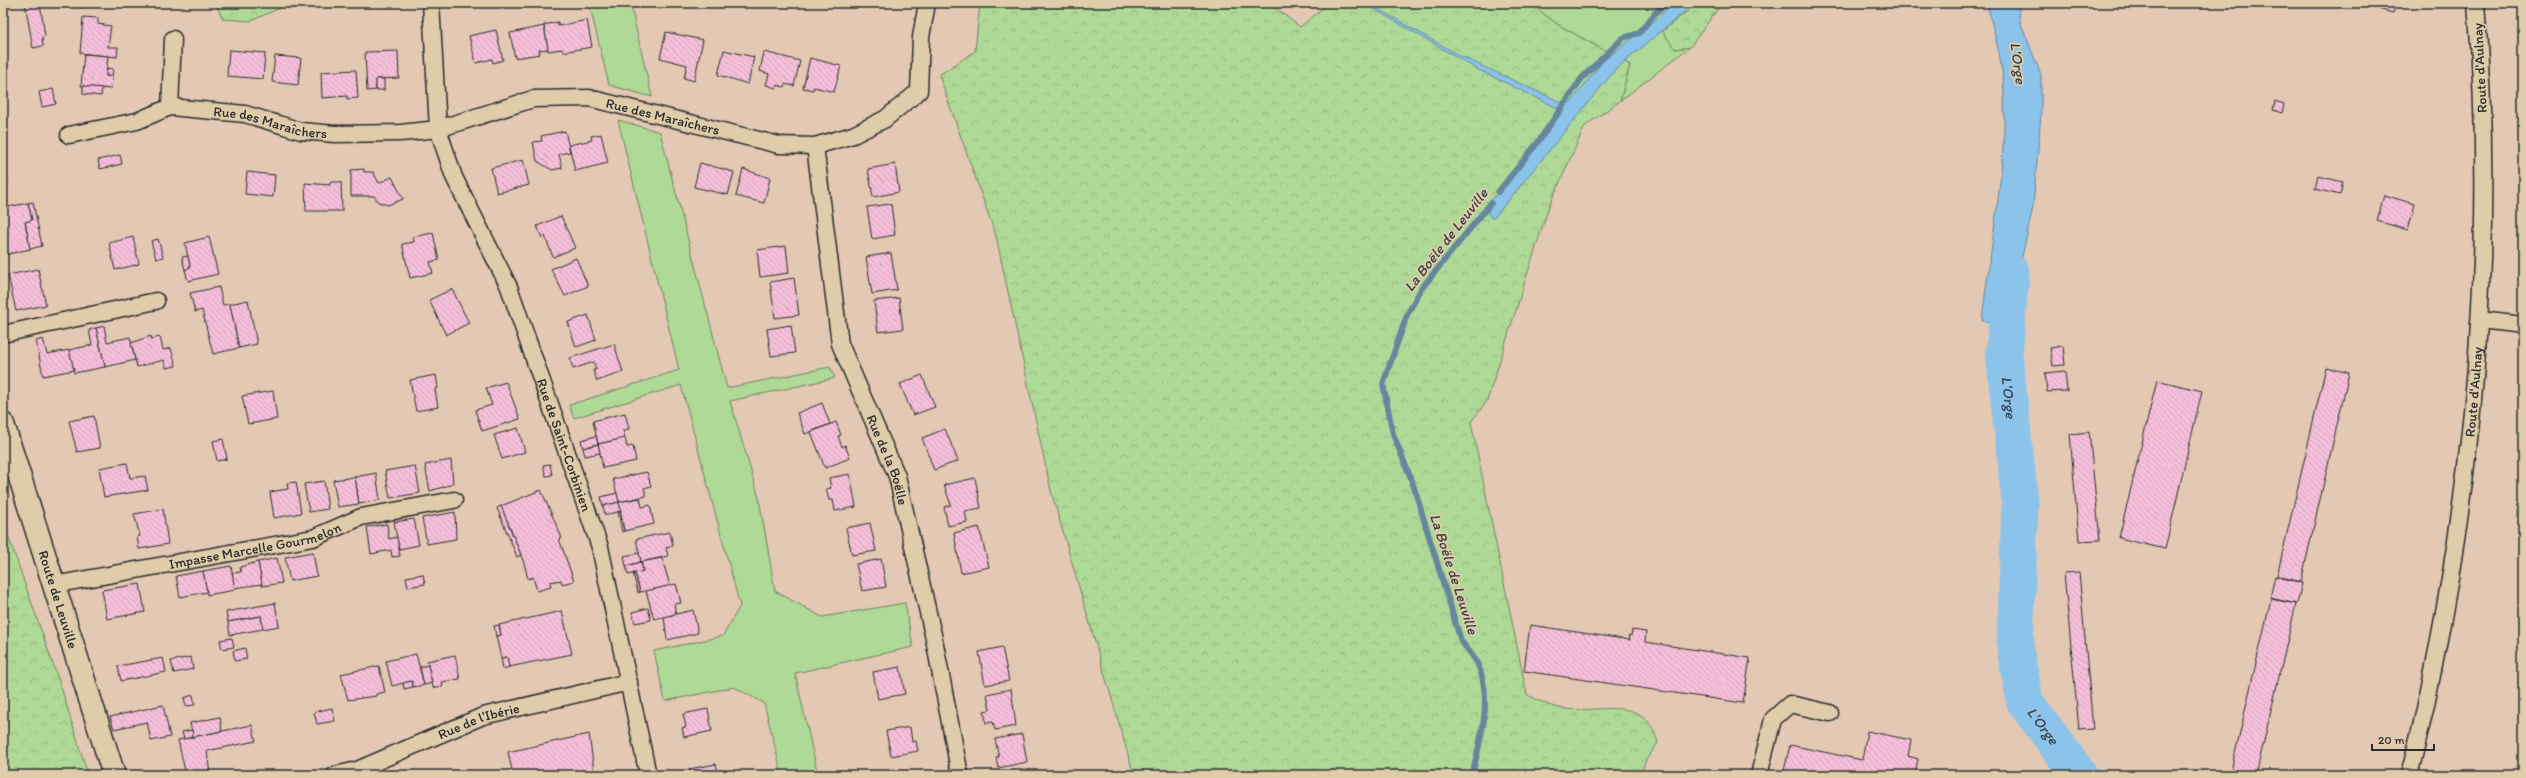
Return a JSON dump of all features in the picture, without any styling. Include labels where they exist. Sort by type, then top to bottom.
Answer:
[{"type":"street","points":[[431,3],[438,129]]},
{"type":"street","name":"Rue des Maraîchers","points":[[170,107],[245,114],[301,131],[335,134],[400,133],[438,129],[533,99],[589,98],[779,145],[815,146],[853,135],[885,119],[919,91],[921,37],[927,3]]},
{"type":"street","name":"Route d'Aulnay","points":[[2409,775],[2422,726],[2461,510],[2480,320],[2482,119],[2476,3]]},
{"type":"street","points":[[69,135],[137,121],[170,107],[173,39]]},
{"type":"street","name":"Rue de Saint-Corbinien","points":[[438,129],[454,176],[509,287],[600,547],[648,775]]},
{"type":"street","name":"Rue de la Boëlle","points":[[815,146],[840,344],[897,476],[934,639],[960,775]]},
{"type":"street","points":[[3,334],[156,301]]},
{"type":"street","points":[[2480,320],[2523,325]]},
{"type":"street","name":"Route de Leuville","points":[[3,424],[114,775]]},
{"type":"street","name":"Impasse Marcelle Gourmelon","points":[[53,586],[313,538],[361,517],[454,500]]},
{"type":"street","name":"Rue de l'Ibérie","points":[[335,775],[357,770],[483,716],[629,682]]},
{"type":"street","points":[[1759,775],[1773,719],[1790,704],[1830,713]]},
{"type":"green space","points":[[215,3],[291,3],[251,21],[223,19]]},
{"type":"green space","points":[[589,3],[630,3],[652,97],[609,85]]},
{"type":"green space","points":[[980,3],[1269,3],[1300,27],[1329,3],[1529,3],[1557,24],[1630,65],[1620,101],[1585,126],[1549,206],[1487,401],[1471,422],[1527,695],[1559,708],[1574,710],[1618,709],[1631,711],[1642,716],[1652,727],[1658,743],[1646,760],[1640,775],[1134,775],[1051,491],[996,236],[939,75],[975,51]]},
{"type":"green space","points":[[1529,3],[1698,3],[1675,49],[1690,47],[1620,101],[1630,65],[1557,24]]},
{"type":"green space","points":[[1698,3],[1722,3],[1690,47],[1675,49],[1662,31]]},
{"type":"green space","points":[[618,120],[660,132],[727,388],[830,367],[835,378],[730,401],[759,498],[775,591],[822,617],[905,603],[913,647],[795,673],[818,775],[782,775],[764,703],[734,687],[665,701],[654,651],[723,636],[740,606],[681,385],[574,418],[569,405],[679,370]]},
{"type":"green space","points":[[3,521],[61,687],[88,775],[3,775]]},
{"type":"water","points":[[1364,3],[1368,3],[1460,56],[1565,104],[1570,103],[1603,61],[1659,17],[1672,3],[1691,3],[1683,13],[1615,70],[1494,218],[1491,218],[1487,210],[1490,202],[1565,109],[1557,108],[1475,68]]},
{"type":"water","points":[[1987,3],[2018,3],[2020,21],[2041,75],[2041,114],[2033,207],[2007,324],[1982,321],[1997,207],[2003,149],[2004,120],[2002,70]]},
{"type":"building","points":[[25,3],[40,3],[45,36],[42,37],[43,46],[33,48]]},
{"type":"building","points":[[2356,3],[2396,3],[2393,13]]},
{"type":"building","points":[[83,17],[98,18],[98,24],[111,26],[108,47],[118,47],[117,57],[80,53]]},
{"type":"building","points":[[587,20],[592,47],[563,52],[562,49],[548,51],[544,25],[558,22],[558,26]]},
{"type":"building","points":[[544,26],[548,49],[539,50],[540,54],[515,58],[510,33]]},
{"type":"building","points":[[496,30],[503,60],[493,63],[492,59],[476,63],[469,36]]},
{"type":"building","points":[[666,32],[703,40],[694,81],[684,78],[687,65],[660,58]]},
{"type":"building","points":[[229,50],[265,53],[263,79],[227,76]]},
{"type":"building","points":[[724,50],[754,57],[748,84],[718,75]]},
{"type":"building","points":[[398,51],[399,78],[376,79],[376,90],[367,91],[365,52]]},
{"type":"building","points":[[764,52],[800,61],[794,86],[785,84],[784,87],[777,85],[776,88],[766,85],[769,74],[760,71]]},
{"type":"building","points":[[84,54],[108,56],[106,76],[112,76],[111,89],[81,86]]},
{"type":"building","points":[[275,56],[301,58],[298,85],[272,82]]},
{"type":"building","points":[[810,58],[841,66],[834,92],[814,87],[813,90],[803,88]]},
{"type":"building","points":[[107,68],[113,69],[112,76],[106,76]]},
{"type":"building","points":[[356,70],[358,98],[347,99],[347,96],[322,98],[321,72]]},
{"type":"building","points":[[376,79],[384,79],[384,90],[376,90]]},
{"type":"building","points":[[83,86],[102,88],[101,96],[83,94]]},
{"type":"building","points":[[53,89],[56,104],[42,107],[39,92]]},
{"type":"building","points":[[2275,101],[2284,104],[2282,113],[2273,110]]},
{"type":"building","points":[[565,131],[570,152],[559,154],[562,168],[552,170],[537,161],[533,142],[542,141],[541,136]]},
{"type":"building","points":[[601,134],[608,163],[575,171],[569,145],[592,140],[591,136]]},
{"type":"building","points":[[120,155],[122,164],[100,169],[98,160]]},
{"type":"building","points":[[523,160],[529,185],[497,193],[491,168]]},
{"type":"building","points":[[3,162],[8,185],[3,186]]},
{"type":"building","points":[[700,163],[734,172],[728,195],[694,187]]},
{"type":"building","points":[[895,164],[899,192],[873,197],[868,169]]},
{"type":"building","points":[[364,169],[364,172],[373,172],[379,183],[392,177],[403,199],[388,205],[378,202],[374,196],[351,196],[351,170]]},
{"type":"building","points":[[743,169],[770,178],[764,203],[736,196]]},
{"type":"building","points":[[247,172],[275,175],[273,197],[245,194]]},
{"type":"building","points":[[2318,176],[2343,182],[2340,195],[2315,189]]},
{"type":"building","points":[[330,182],[341,182],[342,211],[306,211],[305,183],[330,185]]},
{"type":"building","points":[[2384,195],[2415,204],[2408,230],[2377,221]]},
{"type":"building","points":[[33,202],[42,246],[30,249],[25,222],[32,220],[28,203]]},
{"type":"building","points":[[28,203],[32,220],[25,222],[30,249],[4,255],[3,208]]},
{"type":"building","points":[[891,204],[895,235],[872,239],[867,207]]},
{"type":"building","points":[[561,216],[575,248],[553,257],[545,236],[542,238],[537,226]]},
{"type":"building","points":[[433,233],[439,260],[430,262],[433,273],[410,278],[402,244],[414,242],[413,237]]},
{"type":"building","points":[[133,237],[139,264],[115,270],[109,243]]},
{"type":"building","points":[[209,237],[218,274],[188,281],[185,270],[190,267],[185,243]]},
{"type":"building","points":[[158,239],[163,257],[156,259],[151,241]]},
{"type":"building","points":[[786,246],[789,273],[760,277],[757,250]]},
{"type":"building","points":[[891,253],[897,290],[872,294],[866,257]]},
{"type":"building","points":[[188,256],[190,267],[185,270],[182,257]]},
{"type":"building","points":[[576,258],[588,286],[565,296],[551,269]]},
{"type":"building","points":[[38,269],[46,305],[16,311],[8,275]]},
{"type":"building","points":[[794,278],[799,315],[775,318],[770,282]]},
{"type":"building","points":[[219,287],[223,305],[230,304],[239,348],[213,354],[202,310],[195,312],[190,293]]},
{"type":"building","points":[[452,289],[469,323],[446,335],[429,300]]},
{"type":"building","points":[[899,298],[903,329],[878,332],[874,301]]},
{"type":"building","points":[[248,300],[257,344],[239,348],[230,304]]},
{"type":"building","points":[[588,315],[596,340],[576,347],[568,322]]},
{"type":"building","points":[[791,325],[795,353],[771,356],[767,329]]},
{"type":"building","points":[[104,326],[107,342],[130,337],[135,360],[105,367],[96,328]]},
{"type":"building","points":[[96,328],[105,367],[74,373],[69,350],[92,345],[89,330]]},
{"type":"building","points":[[151,336],[151,339],[160,337],[163,350],[171,348],[176,366],[166,368],[164,360],[137,367],[131,343]]},
{"type":"building","points":[[43,339],[47,354],[69,350],[74,370],[43,376],[36,341]]},
{"type":"building","points":[[614,344],[623,372],[597,381],[593,370],[596,370],[594,362],[573,369],[570,358]]},
{"type":"building","points":[[2063,346],[2065,365],[2053,366],[2050,348]]},
{"type":"building","points":[[2326,367],[2349,373],[2301,582],[2277,576]]},
{"type":"building","points":[[2065,371],[2067,391],[2047,392],[2045,373]]},
{"type":"building","points":[[436,375],[438,388],[435,389],[438,407],[416,411],[410,380]]},
{"type":"building","points":[[922,375],[935,407],[913,415],[900,384]]},
{"type":"building","points":[[2157,380],[2202,391],[2165,549],[2119,538]]},
{"type":"building","points":[[506,382],[520,419],[482,431],[475,410],[492,405],[486,388]]},
{"type":"building","points":[[273,391],[277,419],[248,424],[242,396]]},
{"type":"building","points":[[822,403],[830,424],[805,434],[797,413]]},
{"type":"building","points":[[625,413],[629,429],[623,430],[625,438],[598,444],[593,421]]},
{"type":"building","points":[[94,416],[100,448],[77,452],[69,421]]},
{"type":"building","points":[[836,422],[841,435],[838,436],[842,447],[845,445],[850,458],[825,468],[811,432]]},
{"type":"building","points":[[518,428],[525,452],[502,459],[494,435]]},
{"type":"building","points":[[945,429],[958,461],[934,470],[922,438]]},
{"type":"building","points":[[2089,432],[2100,540],[2079,541],[2070,434]]},
{"type":"building","points":[[596,436],[598,444],[583,448],[581,440]]},
{"type":"building","points":[[625,438],[627,447],[633,446],[636,461],[603,468],[598,444]]},
{"type":"building","points":[[223,439],[227,459],[217,461],[213,441]]},
{"type":"building","points":[[598,444],[600,453],[585,456],[583,448]]},
{"type":"building","points":[[451,460],[453,484],[430,491],[425,465]]},
{"type":"building","points":[[127,463],[130,478],[145,476],[148,490],[104,497],[99,468]]},
{"type":"building","points":[[550,464],[552,475],[546,476],[543,465]]},
{"type":"building","points":[[415,466],[420,493],[390,498],[385,471]]},
{"type":"building","points":[[647,472],[651,486],[644,488],[646,496],[619,502],[613,479]]},
{"type":"building","points":[[376,473],[380,500],[359,504],[355,477]]},
{"type":"building","points":[[850,474],[856,507],[835,511],[833,500],[829,500],[826,489],[831,488],[829,478]]},
{"type":"building","points":[[355,477],[359,504],[338,507],[333,480]]},
{"type":"building","points":[[975,478],[981,508],[965,511],[967,522],[948,526],[944,507],[951,505],[944,485]]},
{"type":"building","points":[[324,481],[328,509],[309,512],[304,484]]},
{"type":"building","points":[[296,482],[301,513],[274,518],[270,492],[288,489],[287,483]]},
{"type":"building","points":[[541,490],[562,538],[559,539],[574,581],[562,584],[561,580],[550,582],[551,587],[537,591],[533,577],[528,579],[524,563],[501,506]]},
{"type":"building","points":[[617,493],[619,502],[603,506],[601,497]]},
{"type":"building","points":[[640,498],[642,507],[650,505],[654,524],[624,531],[619,502]]},
{"type":"building","points":[[619,502],[621,511],[605,515],[603,506]]},
{"type":"building","points":[[501,506],[521,555],[517,557],[497,508]]},
{"type":"building","points":[[163,509],[168,544],[139,549],[137,537],[140,536],[134,514]]},
{"type":"building","points":[[455,512],[456,539],[427,544],[422,518]]},
{"type":"building","points":[[618,512],[620,512],[624,531],[622,532]]},
{"type":"building","points":[[414,519],[419,545],[399,549],[394,522]]},
{"type":"building","points":[[870,523],[876,551],[852,555],[846,528]]},
{"type":"building","points":[[387,524],[389,539],[397,537],[400,556],[392,557],[391,550],[371,554],[367,527]]},
{"type":"building","points":[[979,527],[989,567],[961,573],[954,533]]},
{"type":"building","points":[[670,532],[673,546],[666,548],[668,556],[641,562],[636,539]]},
{"type":"building","points":[[313,552],[317,576],[290,581],[285,557]]},
{"type":"building","points":[[639,553],[641,562],[626,566],[624,556]]},
{"type":"building","points":[[277,558],[282,583],[262,586],[258,562]]},
{"type":"building","points":[[662,558],[670,586],[640,592],[635,573],[643,571],[641,562]]},
{"type":"building","points":[[881,559],[886,587],[862,591],[856,564]]},
{"type":"building","points":[[258,562],[262,584],[234,588],[232,573],[241,572],[240,567]]},
{"type":"building","points":[[641,562],[643,571],[628,575],[626,566]]},
{"type":"building","points":[[231,566],[235,590],[207,595],[203,571]]},
{"type":"building","points":[[203,571],[207,592],[180,597],[176,576]]},
{"type":"building","points":[[2079,572],[2093,729],[2079,730],[2064,573]]},
{"type":"building","points":[[633,573],[635,573],[640,592],[638,593]]},
{"type":"building","points":[[423,574],[425,584],[408,587],[406,577]]},
{"type":"building","points":[[2275,576],[2302,583],[2297,604],[2270,598]]},
{"type":"building","points":[[140,584],[145,612],[107,619],[102,590]]},
{"type":"building","points":[[676,584],[681,603],[674,604],[676,614],[654,619],[646,591]]},
{"type":"building","points":[[2271,599],[2296,604],[2256,775],[2230,775]]},
{"type":"building","points":[[275,603],[279,626],[263,629],[261,616],[228,622],[226,612]]},
{"type":"building","points":[[648,608],[651,620],[635,623],[632,612]]},
{"type":"building","points":[[693,610],[698,633],[667,640],[664,617]]},
{"type":"building","points":[[562,611],[572,654],[509,667],[507,657],[501,658],[496,636],[501,635],[499,625]]},
{"type":"building","points":[[261,616],[263,629],[230,635],[228,622]]},
{"type":"building","points":[[499,625],[501,635],[496,636],[494,626]]},
{"type":"building","points":[[1530,625],[1630,640],[1629,635],[1631,636],[1632,630],[1646,632],[1645,642],[1750,658],[1743,703],[1524,671]]},
{"type":"building","points":[[232,638],[234,647],[222,649],[220,640]]},
{"type":"building","points":[[1002,647],[1009,681],[985,685],[979,652]]},
{"type":"building","points":[[245,648],[247,659],[235,661],[233,651]]},
{"type":"building","points":[[416,654],[424,685],[413,687],[412,681],[392,686],[386,661]]},
{"type":"building","points":[[455,655],[460,679],[442,682],[443,686],[433,688],[427,661]]},
{"type":"building","points":[[191,657],[193,669],[174,673],[171,661]]},
{"type":"building","points":[[507,657],[509,667],[503,669],[501,658]]},
{"type":"building","points":[[163,658],[166,672],[121,681],[118,666]]},
{"type":"building","points":[[428,665],[432,683],[424,685],[420,667]]},
{"type":"building","points":[[379,666],[385,692],[376,694],[376,696],[348,700],[341,674]]},
{"type":"building","points":[[900,667],[905,694],[878,699],[873,672]]},
{"type":"building","points":[[412,681],[413,687],[404,689],[403,683]]},
{"type":"building","points":[[1011,689],[1016,726],[995,730],[993,722],[986,723],[984,711],[990,710],[987,694]]},
{"type":"building","points":[[193,695],[195,705],[186,706],[184,698]]},
{"type":"building","points":[[163,705],[170,737],[151,741],[147,722],[114,729],[110,717]]},
{"type":"building","points":[[332,708],[335,721],[317,724],[314,712]]},
{"type":"building","points":[[708,709],[712,731],[684,737],[682,728],[686,727],[683,714]]},
{"type":"building","points":[[220,717],[222,731],[193,737],[190,723]]},
{"type":"building","points":[[252,725],[256,741],[207,751],[210,775],[188,775],[187,770],[185,771],[178,740]]},
{"type":"building","points":[[910,727],[912,742],[916,741],[918,751],[891,756],[886,731]]},
{"type":"building","points":[[192,730],[193,737],[184,739],[182,732]]},
{"type":"building","points":[[1867,731],[1911,740],[1908,756],[1918,759],[1915,775],[1783,775],[1790,745],[1862,760]]},
{"type":"building","points":[[589,734],[594,771],[577,775],[513,775],[508,752]]},
{"type":"building","points":[[1022,734],[1027,762],[998,768],[996,757],[999,757],[995,739]]},
{"type":"building","points":[[716,764],[718,775],[691,775],[689,769]]},
{"type":"waterway","name":"La Boële de Leuville","points":[[1498,192],[1538,142],[1582,78],[1623,38],[1639,33],[1657,11],[1669,3]]},
{"type":"waterway","name":"La Boële de Leuville","points":[[1472,775],[1484,719],[1485,690],[1482,676],[1477,663],[1461,641],[1412,481],[1393,434],[1383,384],[1407,315],[1421,289],[1491,203]]},
{"type":"waterway","name":"L'Orge","points":[[2011,273],[2004,353],[2020,501],[2015,649],[2025,702],[2079,775]]}]
